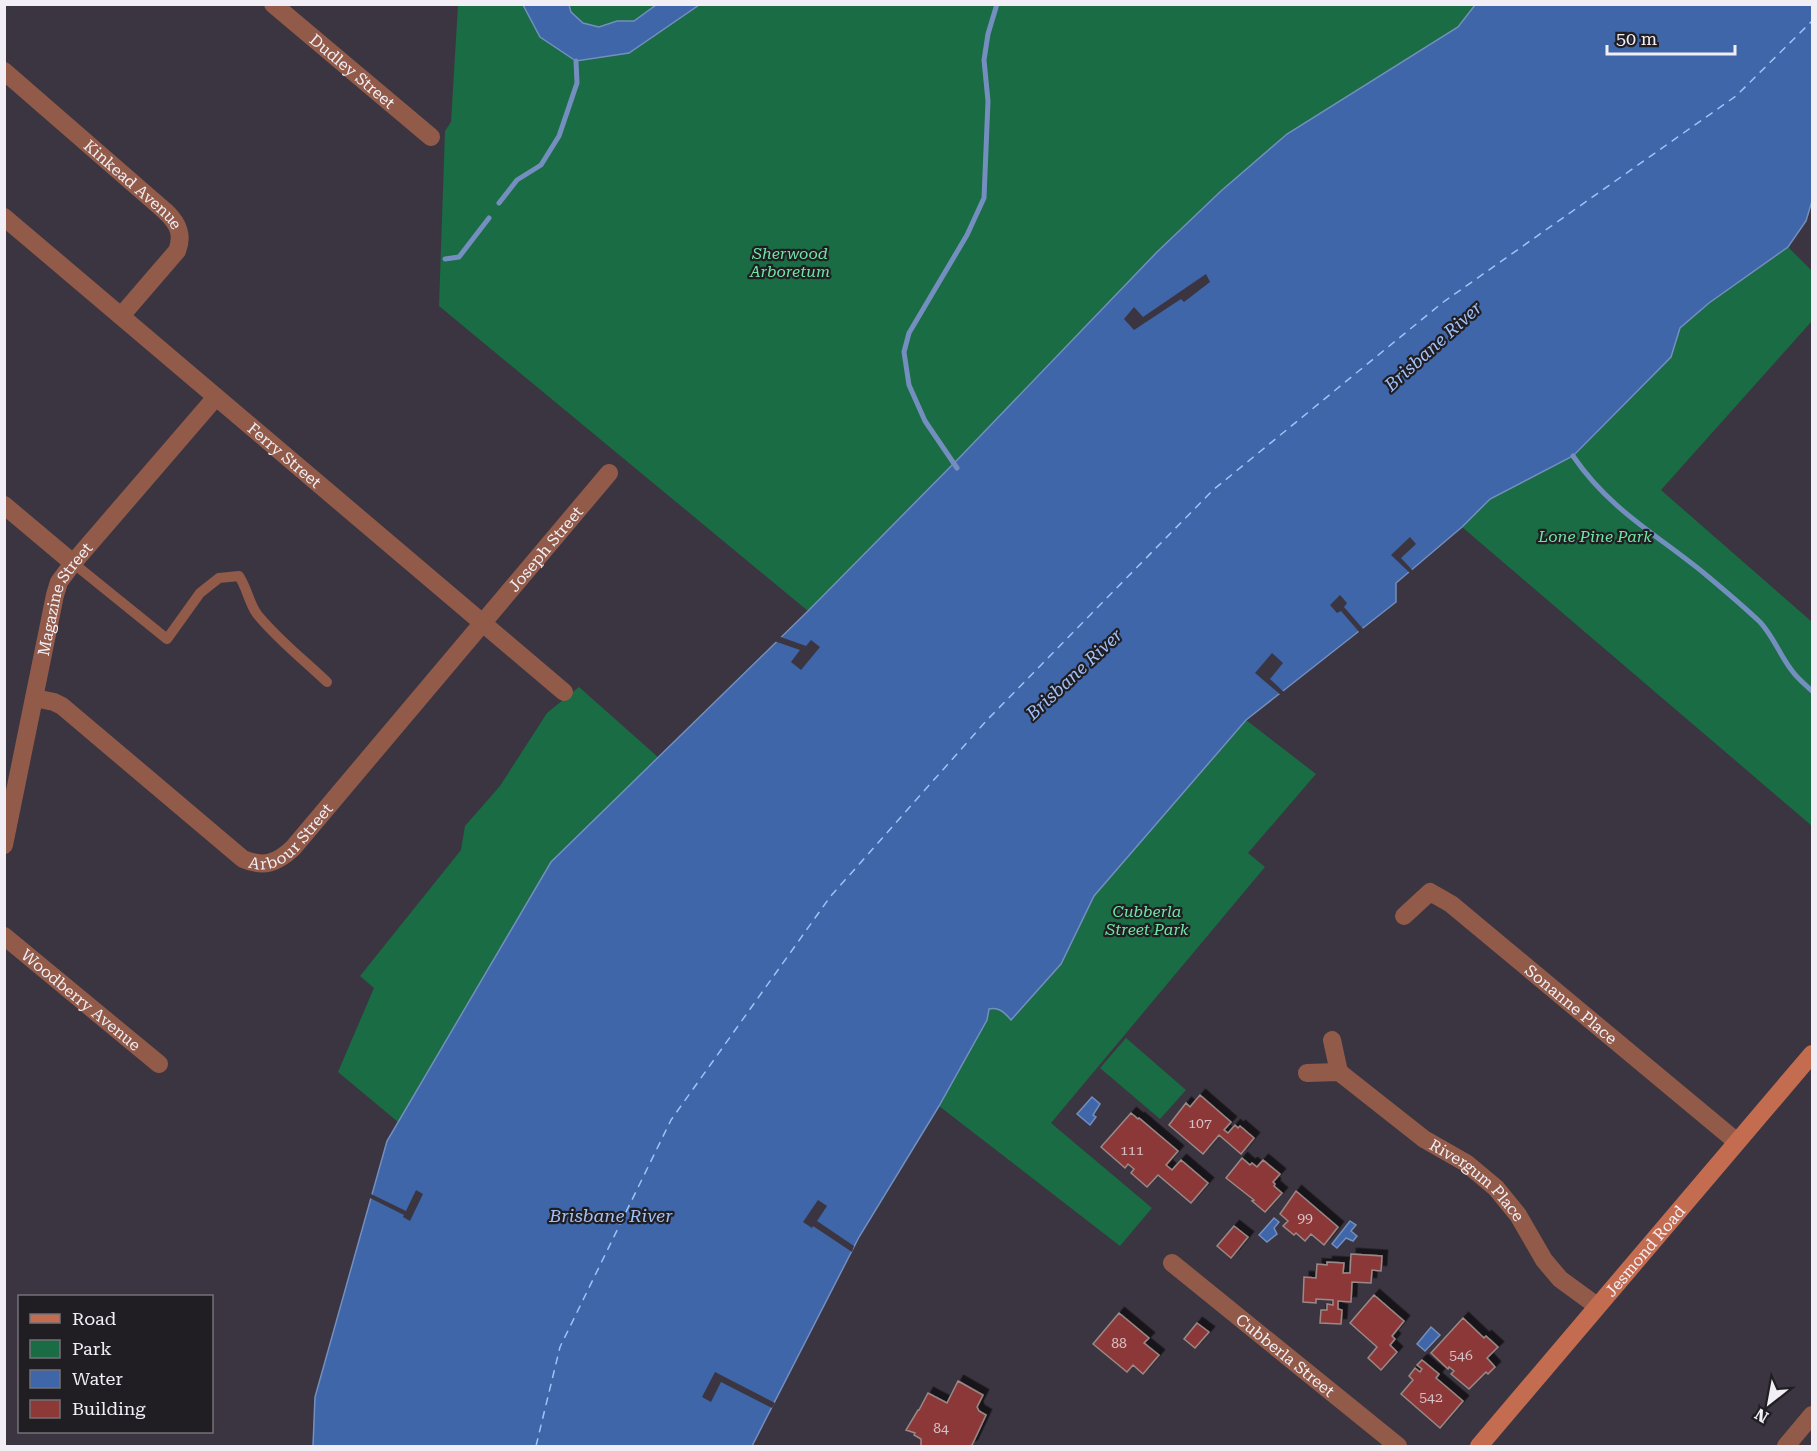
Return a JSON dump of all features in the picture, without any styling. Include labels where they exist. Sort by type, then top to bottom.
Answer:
[{"type":"street","name":"Dudley Street","points":[[273,4],[432,137]]},
{"type":"street","name":"Kinkead Avenue","points":[[4,71],[165,211],[177,225],[181,238],[177,251],[121,316]]},
{"type":"street","name":"Ferry Street","points":[[4,217],[564,693]]},
{"type":"street","name":"Magazine Street","points":[[4,845],[57,588],[73,563],[216,397]]},
{"type":"street","name":"Joseph Street","points":[[482,622],[609,473]]},
{"type":"street","points":[[4,505],[73,563]]},
{"type":"street","name":"Arbour Street","points":[[35,698],[49,700],[62,706],[243,859],[253,863],[270,864],[284,857],[292,848],[482,622]]},
{"type":"street","name":"Sonanne Place","points":[[1404,916],[1430,892],[1451,904],[1737,1142]]},
{"type":"street","name":"Woodberry Avenue","points":[[4,936],[159,1064]]},
{"type":"street","points":[[1307,1073],[1340,1072],[1332,1040]]},
{"type":"street","name":"Jesmond Road","points":[[1479,1446],[1812,1054]]},
{"type":"street","name":"Rivergum Place","points":[[1340,1072],[1424,1138],[1466,1163],[1496,1188],[1518,1215],[1544,1260],[1560,1279],[1597,1306]]},
{"type":"street","name":"Cubberla Street","points":[[1172,1263],[1398,1446]]},
{"type":"street","points":[[1786,1446],[1812,1415]]},
{"type":"lane","points":[[73,563],[167,639],[200,593],[219,578],[239,576],[255,611],[272,632],[327,682]]},
{"type":"green space","name":"Sherwood Arboretum","points":[[458,5],[1475,5],[1458,27],[1287,134],[1157,252],[808,611],[439,306],[445,131],[451,122]]},
{"type":"green space","name":"Lone Pine Park","points":[[1788,247],[1812,271],[1812,321],[1661,490],[1812,622],[1812,826],[1462,527],[1490,499],[1573,456],[1671,357],[1680,328],[1709,303]]},
{"type":"green space","points":[[579,687],[659,758],[551,862],[398,1122],[338,1072],[374,988],[360,976],[461,850],[465,826],[500,786],[547,713]]},
{"type":"green space","name":"Cubberla Street Park","points":[[1246,720],[1316,774],[1248,853],[1265,867],[1051,1123],[1152,1208],[1120,1246],[939,1106],[987,1020],[989,1009],[999,1009],[1011,1019],[1061,964],[1094,896]]},
{"type":"green space","points":[[1126,1038],[1186,1090],[1160,1119],[1100,1068]]},
{"type":"water","points":[[523,5],[569,5],[571,12],[583,23],[599,27],[617,21],[634,21],[656,5],[699,5],[629,53],[576,61],[540,37]]},
{"type":"water","name":"Brisbane River","points":[[1475,5],[1812,5],[1812,201],[1806,221],[1788,247],[1709,303],[1680,328],[1671,357],[1573,456],[1490,499],[1462,527],[1396,583],[1396,602],[1246,720],[1094,896],[1061,964],[1011,1020],[1001,1011],[989,1009],[987,1020],[939,1106],[859,1237],[752,1446],[313,1446],[315,1397],[387,1141],[551,862],[808,611],[1157,252],[1221,191],[1287,134],[1458,27]]},
{"type":"water","points":[[1092,1097],[1100,1104],[1093,1115],[1096,1117],[1090,1125],[1077,1114]]},
{"type":"water","points":[[1274,1218],[1279,1222],[1274,1228],[1277,1234],[1267,1242],[1259,1235]]},
{"type":"water","points":[[1350,1221],[1356,1225],[1351,1231],[1357,1236],[1353,1241],[1346,1238],[1337,1248],[1332,1244]]},
{"type":"water","points":[[1431,1327],[1440,1335],[1425,1351],[1417,1344]]},
{"type":"pier","points":[[1206,274],[1210,282],[1184,302],[1181,299],[1134,330],[1124,319],[1134,307],[1143,317]]},
{"type":"pier","points":[[1410,537],[1416,544],[1401,558],[1414,572],[1411,574],[1391,555]]},
{"type":"pier","points":[[1340,595],[1347,603],[1344,607],[1364,630],[1360,633],[1341,611],[1337,613],[1330,605]]},
{"type":"pier","points":[[778,636],[806,646],[811,640],[820,647],[801,670],[791,662],[800,650],[774,641]]},
{"type":"pier","points":[[1272,653],[1283,663],[1270,679],[1285,693],[1282,696],[1255,673]]},
{"type":"pier","points":[[416,1190],[423,1194],[410,1221],[403,1217],[404,1215],[368,1197],[369,1193],[406,1211]]},
{"type":"pier","points":[[818,1200],[827,1206],[817,1221],[854,1246],[852,1252],[813,1226],[812,1228],[803,1222]]},
{"type":"pier","points":[[715,1372],[775,1403],[772,1408],[721,1382],[711,1402],[702,1397]]},
{"type":"building","points":[[1200,1095],[1231,1122],[1224,1130],[1228,1133],[1235,1125],[1238,1128],[1240,1126],[1254,1138],[1241,1154],[1219,1135],[1203,1154],[1169,1125],[1186,1103],[1190,1107]]},
{"type":"building","points":[[1131,1113],[1178,1151],[1166,1165],[1172,1170],[1181,1160],[1208,1183],[1191,1203],[1158,1175],[1147,1187],[1131,1173],[1134,1169],[1128,1164],[1125,1168],[1101,1147]]},
{"type":"building","points":[[1242,1158],[1250,1165],[1252,1163],[1257,1167],[1263,1160],[1280,1174],[1273,1182],[1282,1193],[1265,1212],[1252,1201],[1254,1200],[1226,1178]]},
{"type":"building","points":[[1296,1191],[1338,1227],[1324,1245],[1311,1234],[1305,1241],[1283,1226],[1288,1221],[1280,1214]]},
{"type":"building","points":[[1234,1226],[1248,1237],[1231,1258],[1217,1246]]},
{"type":"building","points":[[1351,1254],[1382,1256],[1381,1271],[1372,1270],[1371,1283],[1352,1282],[1351,1302],[1338,1301],[1338,1309],[1342,1310],[1341,1324],[1320,1323],[1321,1310],[1327,1310],[1327,1304],[1333,1305],[1333,1300],[1316,1299],[1316,1303],[1303,1302],[1304,1277],[1316,1278],[1317,1264],[1327,1265],[1327,1262],[1344,1263],[1343,1273],[1350,1273]]},
{"type":"building","points":[[1374,1295],[1404,1321],[1392,1336],[1395,1339],[1390,1345],[1397,1352],[1381,1370],[1368,1358],[1377,1347],[1350,1323]]},
{"type":"building","points":[[1119,1313],[1149,1338],[1144,1343],[1159,1355],[1143,1374],[1133,1365],[1127,1372],[1093,1344]]},
{"type":"building","points":[[1463,1318],[1484,1338],[1486,1336],[1498,1347],[1487,1358],[1495,1367],[1488,1374],[1486,1372],[1469,1389],[1451,1374],[1454,1371],[1449,1367],[1448,1369],[1431,1353]]},
{"type":"building","points":[[1197,1323],[1209,1332],[1195,1348],[1184,1339]]},
{"type":"building","points":[[1422,1360],[1439,1374],[1436,1378],[1463,1401],[1440,1428],[1401,1394],[1413,1380],[1409,1376],[1415,1368],[1420,1372],[1422,1369],[1417,1365]]},
{"type":"building","points":[[958,1381],[983,1395],[977,1407],[986,1415],[972,1445],[921,1446],[921,1439],[914,1435],[915,1433],[906,1430],[928,1393],[947,1403]]},
{"type":"waterway","points":[[957,468],[925,421],[909,385],[904,352],[909,333],[967,235],[984,198],[988,101],[984,60],[988,34],[997,4]]},
{"type":"waterway","points":[[499,203],[517,180],[541,165],[559,136],[577,83],[576,61]]},
{"type":"waterway","points":[[445,259],[459,257],[489,218]]},
{"type":"waterway","points":[[1573,456],[1587,475],[1618,507],[1705,574],[1760,622],[1793,672],[1812,691]]},
{"type":"ferry route","points":[[536,1446],[560,1347],[671,1120],[830,897],[987,720],[1213,490],[1442,303],[1736,96],[1812,21]]}]
